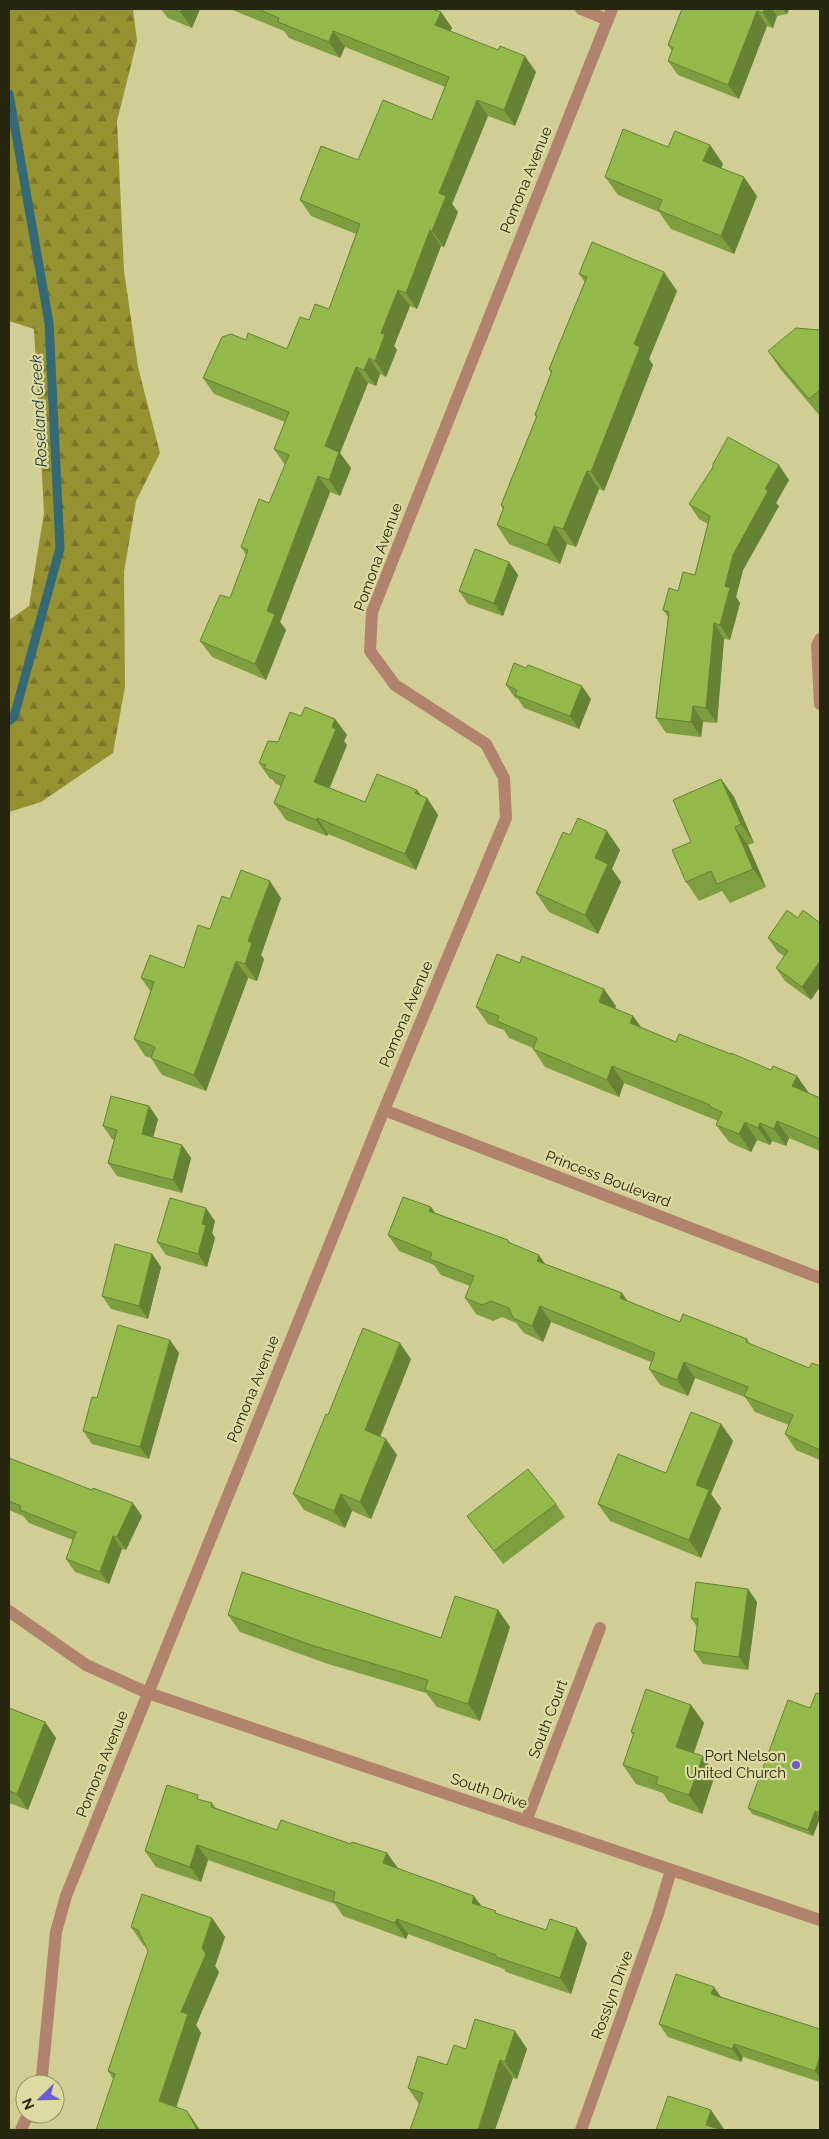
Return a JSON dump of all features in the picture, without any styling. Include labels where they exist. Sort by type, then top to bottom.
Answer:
[{"type":"street","points":[[581,9],[610,14]]},
{"type":"street","name":"Pomona Avenue","points":[[42,2074],[56,1932],[66,1896],[384,1110],[506,818],[504,778],[486,744],[395,685],[370,651],[372,612],[610,14]]},
{"type":"street","points":[[820,639],[817,646],[820,704]]},
{"type":"street","name":"Princess Boulevard","points":[[384,1110],[820,1278]]},
{"type":"street","name":"South Drive","points":[[9,1611],[86,1665],[148,1693],[820,1920]]},
{"type":"street","name":"South Court","points":[[526,1821],[600,1628]]},
{"type":"street","name":"Rosslyn Drive","points":[[581,2130],[658,1914],[671,1870]]},
{"type":"green space","points":[[9,9],[133,9],[137,41],[117,121],[124,271],[138,367],[160,453],[136,501],[124,572],[125,687],[113,753],[41,802],[9,812],[9,620],[29,606],[44,513],[34,329],[9,321]]},
{"type":"building","points":[[258,9],[432,9],[441,12],[435,25],[498,50],[500,46],[525,56],[504,110],[477,100],[439,193],[446,196],[432,231],[430,230],[406,293],[398,290],[381,333],[385,334],[375,361],[369,358],[364,370],[356,367],[325,446],[339,452],[329,480],[318,476],[267,611],[275,614],[255,664],[200,641],[220,595],[230,598],[248,550],[241,547],[259,499],[269,503],[289,455],[274,449],[289,412],[203,378],[222,337],[231,334],[246,340],[248,333],[287,349],[300,317],[309,320],[315,304],[329,309],[360,224],[300,200],[321,146],[358,160],[383,100],[432,120],[449,77],[333,31],[329,42],[278,22],[279,18]]},
{"type":"building","points":[[682,9],[764,9],[763,13],[757,11],[728,85],[668,61],[673,48],[668,45]]},
{"type":"building","points":[[623,129],[668,147],[675,131],[710,145],[703,161],[744,177],[721,236],[658,210],[662,200],[605,177]]},
{"type":"building","points":[[592,242],[664,272],[634,344],[640,347],[591,472],[587,471],[563,529],[554,526],[547,545],[497,525],[504,507],[501,505],[537,416],[535,415],[552,371],[549,369],[587,277],[579,274]]},
{"type":"building","points":[[796,328],[820,330],[820,390],[809,399],[768,351]]},
{"type":"building","points":[[728,437],[779,465],[765,489],[768,491],[733,555],[725,586],[730,588],[720,625],[714,623],[706,708],[693,706],[691,722],[656,718],[669,612],[663,610],[669,588],[678,591],[683,572],[695,575],[710,516],[689,504],[713,467]]},
{"type":"building","points":[[475,549],[509,562],[494,603],[459,591]]},
{"type":"building","points":[[514,663],[526,668],[528,665],[582,686],[570,716],[515,695],[517,690],[506,685]]},
{"type":"building","points":[[305,707],[335,719],[332,727],[336,729],[314,782],[365,802],[377,774],[417,790],[415,793],[427,798],[405,854],[317,818],[316,820],[274,803],[285,776],[264,768],[266,765],[259,763],[268,741],[278,742],[290,712],[301,716]]},
{"type":"building","points":[[721,779],[741,824],[735,827],[753,869],[717,884],[711,871],[686,882],[672,850],[691,842],[673,800]]},
{"type":"building","points":[[578,818],[607,831],[595,858],[608,864],[585,915],[536,893],[563,832],[570,835]]},
{"type":"building","points":[[241,870],[270,881],[248,941],[252,943],[245,964],[236,961],[194,1075],[151,1058],[155,1047],[134,1039],[154,982],[141,978],[150,955],[184,968],[198,925],[210,929],[222,896],[230,899]]},
{"type":"building","points":[[787,910],[798,918],[803,910],[820,923],[820,961],[802,987],[776,968],[788,951],[768,938]]},
{"type":"building","points":[[497,954],[520,963],[522,956],[604,989],[599,1002],[633,1016],[630,1023],[676,1042],[679,1034],[771,1070],[773,1066],[797,1076],[792,1086],[820,1098],[820,1139],[777,1121],[774,1129],[760,1123],[758,1128],[745,1122],[739,1134],[716,1125],[722,1112],[710,1105],[612,1066],[607,1080],[533,1049],[537,1038],[497,1021],[499,1016],[476,1007]]},
{"type":"building","points":[[111,1096],[149,1106],[142,1134],[182,1145],[173,1180],[108,1163],[117,1130],[103,1126]]},
{"type":"building","points":[[403,1197],[431,1207],[429,1211],[508,1240],[508,1242],[539,1255],[537,1261],[622,1293],[620,1298],[680,1322],[683,1314],[747,1339],[746,1342],[809,1368],[812,1363],[820,1366],[820,1450],[785,1434],[793,1415],[744,1396],[748,1387],[684,1362],[677,1380],[649,1369],[655,1353],[540,1306],[532,1326],[513,1318],[509,1308],[491,1301],[482,1305],[465,1298],[474,1276],[430,1259],[432,1253],[388,1235]]},
{"type":"building","points":[[170,1198],[206,1208],[202,1224],[206,1225],[198,1254],[157,1242]]},
{"type":"building","points":[[115,1244],[152,1254],[139,1306],[102,1296]]},
{"type":"building","points":[[118,1325],[170,1340],[140,1447],[83,1431],[92,1397],[97,1398]]},
{"type":"building","points":[[363,1328],[400,1343],[365,1430],[386,1439],[360,1502],[341,1494],[334,1511],[293,1494],[326,1414],[328,1415]]},
{"type":"building","points":[[691,1412],[721,1424],[696,1485],[709,1490],[689,1540],[598,1504],[618,1454],[666,1473]]},
{"type":"building","points":[[9,1458],[92,1490],[93,1488],[133,1503],[117,1537],[113,1536],[100,1572],[66,1559],[76,1532],[20,1510],[21,1506],[9,1501]]},
{"type":"building","points":[[528,1469],[556,1504],[494,1551],[467,1516]]},
{"type":"building","points":[[242,1572],[441,1638],[455,1596],[498,1610],[468,1704],[425,1690],[428,1680],[314,1646],[228,1615]]},
{"type":"building","points":[[696,1582],[748,1589],[739,1657],[694,1651],[698,1619],[691,1618]]},
{"type":"building","points":[[646,1689],[691,1705],[676,1747],[703,1756],[689,1795],[656,1784],[658,1777],[623,1765],[634,1733],[631,1732]]},
{"type":"building","name":"Port Nelson United Church","points":[[816,1693],[820,1694],[820,1813],[815,1811],[808,1830],[748,1808],[788,1700],[810,1708]]},
{"type":"building","points":[[9,1708],[45,1722],[17,1794],[9,1791]]},
{"type":"building","points":[[167,1785],[198,1795],[197,1799],[212,1803],[211,1807],[277,1830],[281,1820],[351,1844],[352,1842],[387,1853],[383,1863],[474,1896],[472,1903],[496,1911],[495,1913],[546,1930],[550,1919],[577,1928],[560,1978],[496,1957],[496,1955],[397,1919],[395,1923],[333,1901],[335,1892],[197,1845],[190,1867],[145,1851]]},
{"type":"building","points":[[142,1894],[212,1918],[202,1948],[206,1954],[181,2012],[188,2014],[159,2101],[187,2111],[197,2130],[96,2130],[115,2074],[108,2071],[148,1951],[138,1930],[131,1927]]},
{"type":"building","points":[[676,1974],[714,1987],[711,1994],[820,2029],[820,2056],[815,2071],[734,2044],[732,2049],[659,2024]]},
{"type":"building","points":[[475,2019],[515,2031],[505,2062],[500,2060],[478,2130],[410,2130],[423,2093],[408,2088],[418,2056],[447,2065],[454,2045],[466,2049]]},
{"type":"building","points":[[668,2096],[711,2110],[706,2125],[722,2130],[656,2130]]},
{"type":"waterway","name":"Roseland Creek","points":[[9,94],[49,323],[60,548],[14,717],[9,721]]},
{"type":"place","name":"Port Nelson United Church","points":[[796,1765]]}]
